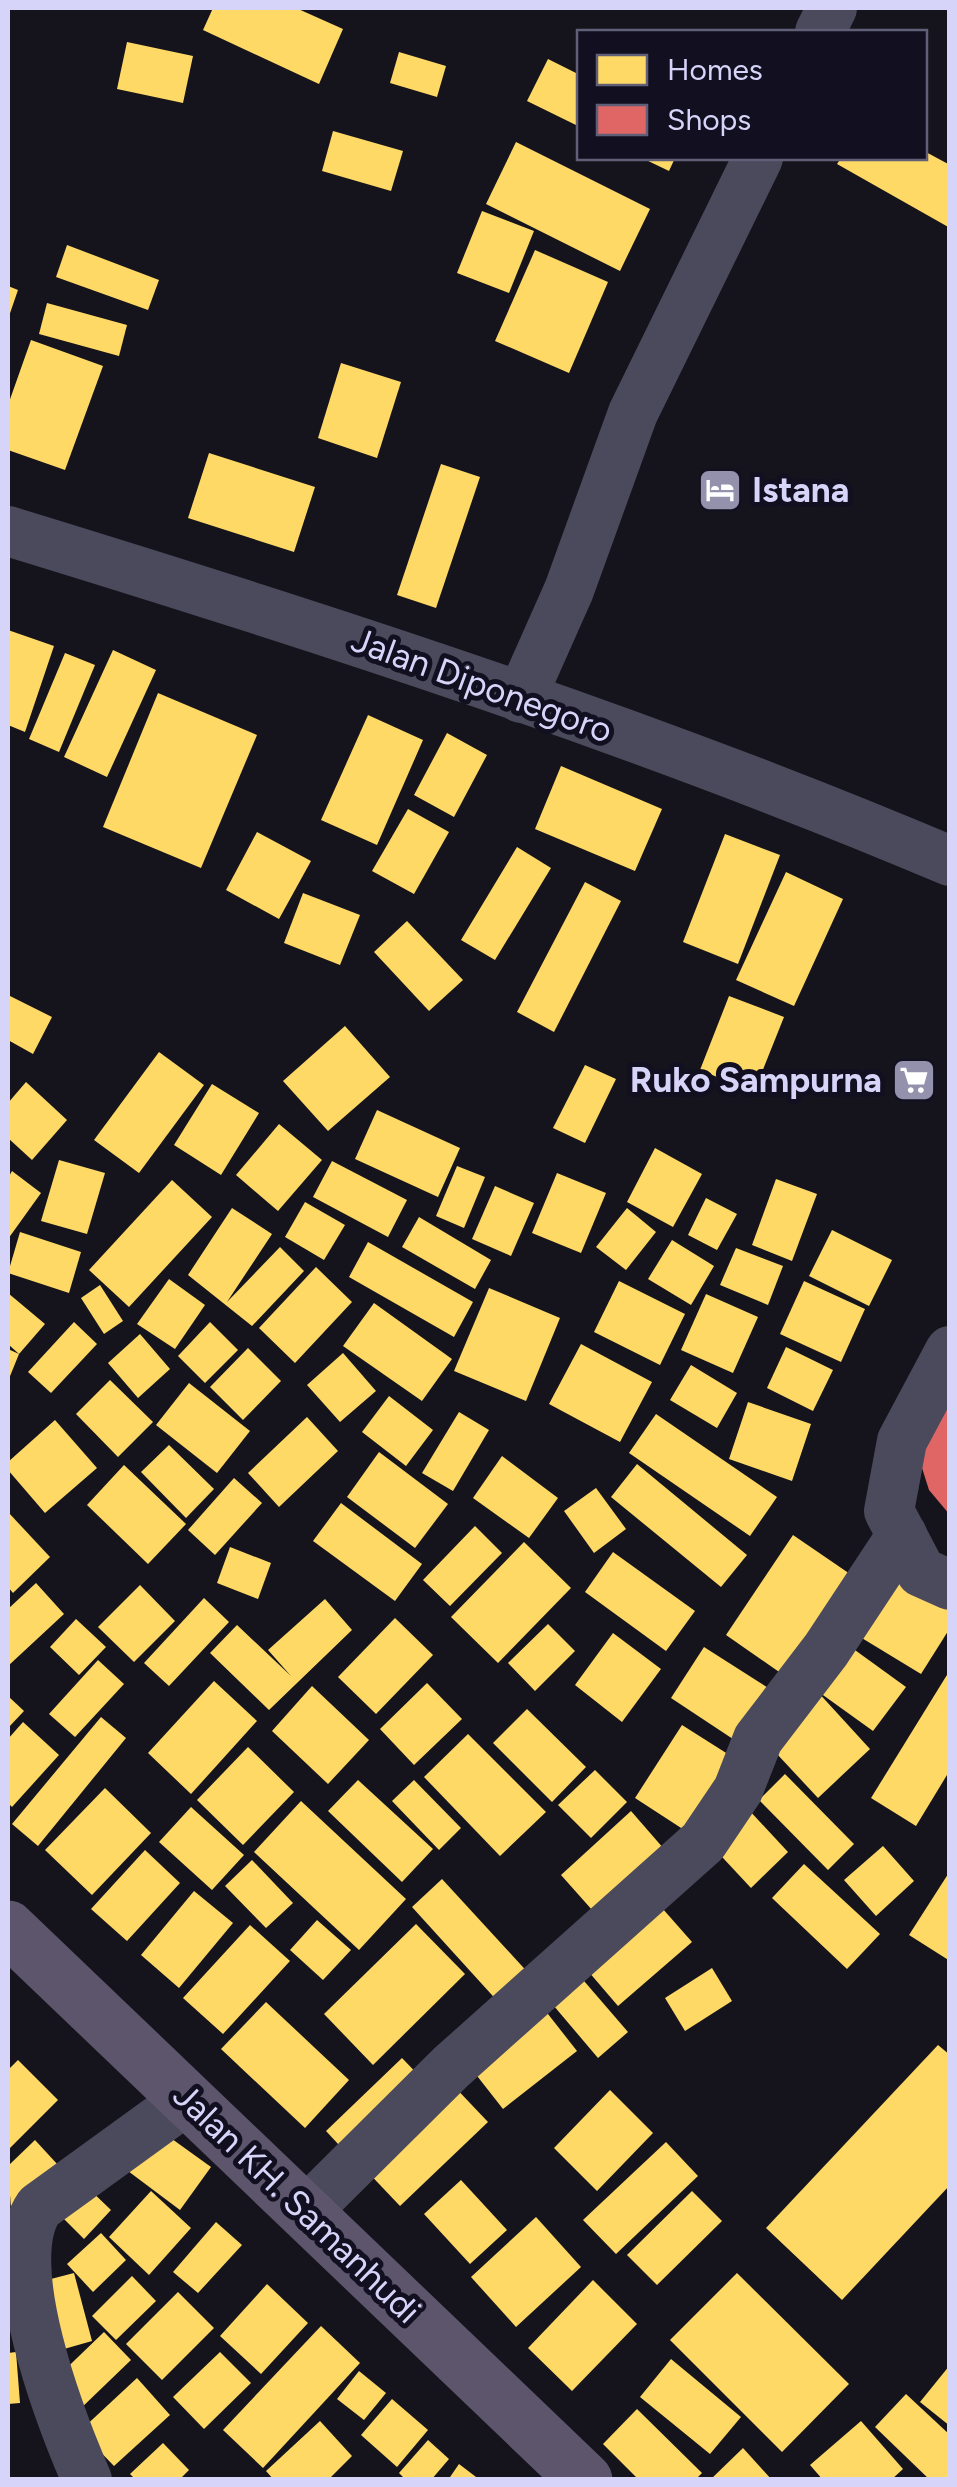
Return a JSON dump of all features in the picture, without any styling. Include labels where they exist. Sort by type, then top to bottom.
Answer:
[{"type":"main road","name":"Jalan KH. Samanhudi","points":[[8,1928],[585,2480]]},
{"type":"street","points":[[521,698],[569,590],[633,413],[757,160]]},
{"type":"street","name":"Jalan Diponegoro","points":[[8,531],[318,626],[860,823],[950,861]]},
{"type":"street","points":[[950,1351],[902,1441],[889,1511],[922,1572],[950,1585]]},
{"type":"street","points":[[306,2211],[451,2067],[702,1842],[738,1790],[758,1740],[826,1650],[902,1534]]},
{"type":"street","points":[[88,2480],[47,2387],[18,2272],[23,2235],[28,2219],[39,2207],[188,2099]]},
{"type":"building: Homes","points":[[213,8],[296,8],[343,29],[319,84],[203,30]]},
{"type":"building: Homes","points":[[127,42],[193,56],[183,103],[117,89]]},
{"type":"building: Homes","points":[[399,52],[446,66],[437,97],[390,83]]},
{"type":"building: Homes","points":[[548,59],[577,74],[577,126],[527,101]]},
{"type":"building: Homes","points":[[333,131],[403,151],[391,191],[322,171]]},
{"type":"building: Homes","points":[[516,142],[650,209],[620,271],[486,204]]},
{"type":"building: Homes","points":[[927,153],[950,165],[950,228],[837,164],[840,160],[927,160]]},
{"type":"building: Homes","points":[[646,160],[674,160],[669,171]]},
{"type":"building: Homes","points":[[482,211],[534,231],[509,293],[457,273]]},
{"type":"building: Homes","points":[[67,245],[159,280],[148,310],[56,277]]},
{"type":"building: Homes","points":[[535,250],[608,282],[569,373],[495,341]]},
{"type":"building: Homes","points":[[8,286],[18,290],[8,319]]},
{"type":"building: Homes","points":[[47,303],[127,325],[119,356],[39,334]]},
{"type":"building: Homes","points":[[31,340],[103,366],[65,470],[8,450],[8,405]]},
{"type":"building: Homes","points":[[341,363],[401,382],[377,458],[318,438]]},
{"type":"building: Homes","points":[[209,453],[315,487],[294,552],[188,518]]},
{"type":"building: Homes","points":[[441,464],[480,477],[436,608],[397,595]]},
{"type":"building: Homes","points":[[8,630],[54,646],[25,732],[8,725]]},
{"type":"building: Homes","points":[[113,650],[156,670],[107,777],[64,757]]},
{"type":"building: Homes","points":[[65,653],[95,665],[59,752],[29,739]]},
{"type":"building: Homes","points":[[158,693],[257,735],[201,868],[103,827]]},
{"type":"building: Homes","points":[[368,715],[423,740],[377,845],[321,820]]},
{"type":"building: Homes","points":[[447,733],[487,755],[454,817],[414,795]]},
{"type":"building: Homes","points":[[561,766],[662,809],[635,871],[535,829]]},
{"type":"building: Homes","points":[[408,809],[449,832],[414,894],[372,871]]},
{"type":"building: Homes","points":[[257,832],[311,861],[279,919],[226,890]]},
{"type":"building: Homes","points":[[725,834],[780,855],[738,964],[683,942]]},
{"type":"building: Homes","points":[[517,847],[551,868],[495,960],[461,940]]},
{"type":"building: Homes","points":[[786,872],[843,899],[794,1006],[736,980]]},
{"type":"building: Homes","points":[[585,882],[621,901],[554,1032],[517,1012]]},
{"type":"building: Homes","points":[[303,893],[360,915],[340,965],[284,943]]},
{"type":"building: Homes","points":[[407,921],[463,980],[429,1011],[374,952]]},
{"type":"building: Homes","points":[[8,995],[52,1017],[33,1054],[8,1040]]},
{"type":"building: Homes","points":[[729,996],[784,1017],[754,1092],[700,1070]]},
{"type":"building: Homes","points":[[345,1026],[390,1077],[328,1131],[283,1081]]},
{"type":"building: Homes","points":[[159,1052],[204,1085],[139,1173],[94,1140]]},
{"type":"building: Homes","points":[[585,1065],[616,1079],[585,1143],[553,1128]]},
{"type":"building: Homes","points":[[26,1082],[67,1120],[32,1160],[8,1138],[8,1103]]},
{"type":"building: Homes","points":[[212,1084],[259,1113],[221,1175],[174,1145]]},
{"type":"building: Homes","points":[[377,1110],[460,1148],[438,1197],[355,1159]]},
{"type":"building: Homes","points":[[279,1124],[322,1160],[278,1211],[236,1175]]},
{"type":"building: Homes","points":[[655,1148],[702,1174],[673,1227],[627,1202]]},
{"type":"building: Homes","points":[[59,1160],[105,1173],[87,1234],[41,1221]]},
{"type":"building: Homes","points":[[332,1161],[407,1200],[388,1237],[313,1197]]},
{"type":"building: Homes","points":[[457,1166],[485,1177],[464,1228],[436,1216]]},
{"type":"building: Homes","points":[[12,1171],[41,1193],[8,1239],[8,1178]]},
{"type":"building: Homes","points":[[557,1173],[606,1193],[581,1253],[532,1233]]},
{"type":"building: Homes","points":[[776,1179],[817,1194],[792,1261],[752,1245]]},
{"type":"building: Homes","points":[[172,1180],[212,1217],[129,1307],[89,1270]]},
{"type":"building: Homes","points":[[495,1186],[534,1203],[511,1256],[472,1239]]},
{"type":"building: Homes","points":[[706,1198],[737,1214],[717,1250],[688,1235]]},
{"type":"building: Homes","points":[[305,1202],[345,1225],[324,1260],[285,1237]]},
{"type":"building: Homes","points":[[232,1208],[272,1234],[227,1302],[280,1247],[304,1271],[252,1326],[188,1275]]},
{"type":"building: Homes","points":[[627,1208],[656,1232],[626,1270],[596,1247]]},
{"type":"building: Homes","points":[[419,1217],[491,1260],[475,1289],[402,1247]]},
{"type":"building: Homes","points":[[832,1230],[892,1260],[869,1306],[809,1276]]},
{"type":"building: Homes","points":[[20,1232],[81,1252],[69,1293],[8,1273]]},
{"type":"building: Homes","points":[[672,1240],[714,1266],[691,1305],[648,1279]]},
{"type":"building: Homes","points":[[368,1242],[473,1302],[454,1337],[349,1277]]},
{"type":"building: Homes","points":[[736,1248],[783,1266],[768,1305],[720,1285]]},
{"type":"building: Homes","points":[[316,1267],[352,1302],[295,1363],[259,1328]]},
{"type":"building: Homes","points":[[169,1279],[205,1305],[175,1349],[137,1324]]},
{"type":"building: Homes","points":[[619,1281],[685,1314],[660,1365],[594,1332]]},
{"type":"building: Homes","points":[[804,1281],[865,1309],[841,1362],[780,1334]]},
{"type":"building: Homes","points":[[100,1285],[123,1321],[104,1334],[81,1298]]},
{"type":"building: Homes","points":[[489,1288],[560,1318],[526,1401],[454,1371]]},
{"type":"building: Homes","points":[[8,1293],[45,1324],[19,1354],[8,1344]]},
{"type":"building: Homes","points":[[706,1294],[758,1317],[733,1373],[681,1350]]},
{"type":"building: Homes","points":[[374,1303],[452,1359],[422,1401],[343,1346]]},
{"type":"building: Homes","points":[[74,1322],[97,1344],[51,1393],[28,1372]]},
{"type":"building: Homes","points":[[210,1322],[238,1350],[205,1383],[178,1356]]},
{"type":"building: Homes","points":[[140,1334],[170,1369],[138,1398],[108,1363]]},
{"type":"building: Homes","points":[[581,1344],[652,1382],[620,1442],[549,1404]]},
{"type":"building: Homes","points":[[786,1347],[833,1370],[813,1411],[767,1388]]},
{"type":"building: Homes","points":[[248,1348],[281,1381],[243,1420],[210,1387]]},
{"type":"building: Homes","points":[[8,1349],[19,1354],[8,1381]]},
{"type":"building: Homes","points":[[343,1353],[376,1391],[340,1422],[307,1385]]},
{"type":"building: Homes","points":[[691,1365],[737,1393],[717,1428],[670,1400]]},
{"type":"building: Homes","points":[[110,1380],[153,1422],[118,1457],[76,1414]]},
{"type":"building: Homes","points":[[189,1383],[250,1431],[217,1473],[156,1425]]},
{"type":"building: Homes","points":[[389,1396],[433,1430],[406,1466],[362,1432]]},
{"type":"building: Homes","points":[[748,1402],[811,1424],[792,1481],[729,1459]]},
{"type":"building: Homes","points":[[459,1412],[489,1430],[453,1491],[422,1473]]},
{"type":"building: Homes","points":[[656,1414],[777,1497],[750,1536],[629,1453]]},
{"type":"building: Homes","points":[[307,1417],[338,1451],[279,1507],[248,1473]]},
{"type":"building: Homes","points":[[55,1420],[97,1468],[45,1513],[8,1470],[8,1462]]},
{"type":"building: Homes","points":[[169,1445],[214,1489],[186,1518],[141,1472]]},
{"type":"building: Homes","points":[[379,1452],[448,1504],[415,1548],[347,1497]]},
{"type":"building: Homes","points":[[502,1456],[558,1498],[529,1538],[473,1498]]},
{"type":"building: Homes","points":[[637,1464],[747,1555],[721,1587],[611,1497]]},
{"type":"building: Homes","points":[[124,1465],[186,1524],[148,1564],[87,1505]]},
{"type":"building: Homes","points":[[234,1478],[262,1503],[215,1555],[188,1530]]},
{"type":"building: Homes","points":[[596,1488],[626,1529],[594,1553],[564,1511]]},
{"type":"building: Homes","points":[[341,1503],[422,1564],[395,1601],[313,1541]]},
{"type":"building: Homes","points":[[8,1512],[50,1557],[13,1593],[8,1587]]},
{"type":"building: Homes","points":[[475,1526],[502,1553],[450,1606],[423,1580]]},
{"type":"building: Homes","points":[[793,1535],[850,1574],[782,1674],[726,1635]]},
{"type":"building: Homes","points":[[524,1542],[571,1588],[498,1663],[451,1617]]},
{"type":"building: Homes","points":[[230,1547],[271,1563],[258,1599],[217,1583]]},
{"type":"building: Homes","points":[[613,1552],[695,1611],[666,1651],[585,1592]]},
{"type":"building: Homes","points":[[884,1570],[950,1609],[950,1628],[921,1674],[847,1629]]},
{"type":"building: Homes","points":[[36,1583],[64,1614],[8,1666],[8,1609]]},
{"type":"building: Homes","points":[[140,1585],[175,1621],[134,1662],[98,1627]]},
{"type":"building: Homes","points":[[204,1598],[229,1622],[169,1686],[144,1663]]},
{"type":"building: Homes","points":[[325,1599],[352,1630],[269,1710],[210,1653],[237,1625],[291,1676],[268,1650]]},
{"type":"building: Homes","points":[[395,1618],[433,1655],[376,1714],[338,1677]]},
{"type":"building: Homes","points":[[76,1619],[106,1647],[79,1675],[50,1647]]},
{"type":"building: Homes","points":[[548,1624],[575,1651],[535,1691],[508,1663]]},
{"type":"building: Homes","points":[[613,1633],[661,1669],[622,1722],[575,1685]]},
{"type":"building: Homes","points":[[848,1645],[906,1687],[873,1731],[816,1690]]},
{"type":"building: Homes","points":[[704,1647],[776,1693],[742,1745],[671,1698]]},
{"type":"building: Homes","points":[[98,1660],[124,1684],[75,1737],[49,1714]]},
{"type":"building: Homes","points":[[950,1670],[950,1770],[916,1826],[871,1798]]},
{"type":"building: Homes","points":[[214,1681],[257,1721],[191,1794],[148,1753]]},
{"type":"building: Homes","points":[[427,1683],[462,1719],[414,1765],[380,1729]]},
{"type":"building: Homes","points":[[312,1686],[369,1740],[328,1784],[272,1731]]},
{"type":"building: Homes","points":[[816,1690],[870,1749],[818,1798],[763,1739]]},
{"type":"building: Homes","points":[[8,1696],[24,1711],[8,1728]]},
{"type":"building: Homes","points":[[527,1709],[586,1767],[552,1802],[493,1743]]},
{"type":"building: Homes","points":[[101,1717],[126,1738],[38,1846],[12,1824]]},
{"type":"building: Homes","points":[[23,1722],[59,1755],[12,1807],[8,1803],[8,1739]]},
{"type":"building: Homes","points":[[682,1725],[742,1763],[695,1837],[635,1798]]},
{"type":"building: Homes","points":[[468,1734],[546,1812],[500,1856],[424,1777]]},
{"type":"building: Homes","points":[[248,1747],[294,1792],[243,1845],[197,1800]]},
{"type":"building: Homes","points":[[595,1770],[627,1802],[591,1838],[558,1805]]},
{"type":"building: Homes","points":[[785,1774],[854,1844],[828,1870],[759,1800]]},
{"type":"building: Homes","points":[[358,1780],[433,1849],[402,1882],[328,1811]]},
{"type":"building: Homes","points":[[414,1780],[461,1828],[439,1850],[392,1801]]},
{"type":"building: Homes","points":[[105,1788],[151,1833],[92,1895],[45,1850]]},
{"type":"building: Homes","points":[[301,1801],[406,1899],[359,1950],[254,1852]]},
{"type":"building: Homes","points":[[191,1807],[244,1855],[212,1890],[159,1842]]},
{"type":"building: Homes","points":[[748,1809],[788,1852],[751,1888],[710,1844]]},
{"type":"building: Homes","points":[[631,1811],[671,1857],[601,1920],[561,1875]]},
{"type":"building: Homes","points":[[883,1846],[914,1881],[876,1916],[844,1880]]},
{"type":"building: Homes","points":[[145,1850],[180,1883],[127,1941],[91,1909]]},
{"type":"building: Homes","points":[[252,1860],[293,1903],[266,1928],[225,1886]]},
{"type":"building: Homes","points":[[804,1864],[880,1934],[847,1969],[772,1898]]},
{"type":"building: Homes","points":[[950,1871],[950,1961],[909,1935]]},
{"type":"building: Homes","points":[[442,1879],[532,1977],[501,2005],[412,1907]]},
{"type":"building: Homes","points":[[194,1891],[233,1923],[179,1988],[141,1955]]},
{"type":"building: Homes","points":[[655,1900],[692,1942],[618,2006],[582,1964]]},
{"type":"building: Homes","points":[[317,1920],[351,1950],[323,1980],[290,1950]]},
{"type":"building: Homes","points":[[416,1924],[465,1974],[373,2065],[324,2014]]},
{"type":"building: Homes","points":[[250,1925],[290,1961],[223,2034],[183,1998]]},
{"type":"building: Homes","points":[[712,1968],[732,2001],[685,2031],[665,1998]]},
{"type":"building: Homes","points":[[578,1974],[628,2032],[598,2058],[548,1999]]},
{"type":"building: Homes","points":[[537,2000],[577,2051],[503,2109],[463,2058]]},
{"type":"building: Homes","points":[[266,2002],[349,2080],[305,2128],[221,2049]]},
{"type":"building: Homes","points":[[938,2045],[950,2055],[950,2185],[842,2300],[766,2228]]},
{"type":"building: Homes","points":[[402,2058],[428,2085],[352,2159],[326,2131]]},
{"type":"building: Homes","points":[[18,2060],[58,2100],[8,2150],[8,2070]]},
{"type":"building: Homes","points":[[450,2082],[488,2122],[400,2206],[362,2166]]},
{"type":"building: Homes","points":[[610,2090],[653,2133],[597,2191],[554,2148]]},
{"type":"building: Homes","points":[[154,2126],[211,2167],[180,2210],[124,2168]]},
{"type":"building: Homes","points":[[35,2140],[58,2165],[11,2209],[8,2166]]},
{"type":"building: Homes","points":[[666,2142],[698,2176],[616,2254],[583,2220]]},
{"type":"building: Homes","points":[[461,2180],[507,2230],[470,2264],[424,2214]]},
{"type":"building: Homes","points":[[86,2186],[111,2210],[84,2239],[60,2215]]},
{"type":"building: Homes","points":[[151,2191],[191,2228],[149,2275],[109,2237]]},
{"type":"building: Homes","points":[[692,2191],[722,2221],[657,2285],[627,2255]]},
{"type":"building: Homes","points":[[536,2217],[581,2267],[516,2327],[471,2277]]},
{"type":"building: Homes","points":[[216,2222],[242,2245],[198,2293],[173,2272]]},
{"type":"building: Homes","points":[[101,2233],[126,2260],[93,2292],[67,2264]]},
{"type":"building: Homes","points":[[74,2273],[92,2341],[43,2355],[24,2286]]},
{"type":"building: Homes","points":[[737,2273],[849,2384],[782,2452],[670,2340]]},
{"type":"building: Homes","points":[[132,2276],[156,2301],[116,2340],[92,2316]]},
{"type":"building: Homes","points":[[593,2280],[637,2324],[572,2391],[528,2348]]},
{"type":"building: Homes","points":[[267,2284],[308,2323],[261,2374],[220,2336]]},
{"type":"building: Homes","points":[[178,2292],[214,2328],[162,2380],[126,2344]]},
{"type":"building: Homes","points":[[321,2326],[360,2363],[263,2468],[223,2430]]},
{"type":"building: Homes","points":[[104,2332],[131,2360],[77,2412],[50,2384]]},
{"type":"building: Homes","points":[[16,2352],[20,2403],[8,2404],[8,2353]]},
{"type":"building: Homes","points":[[220,2352],[251,2383],[204,2429],[173,2397]]},
{"type":"building: Homes","points":[[671,2359],[741,2417],[710,2454],[640,2397]]},
{"type":"building: Homes","points":[[950,2365],[950,2426],[920,2402]]},
{"type":"building: Homes","points":[[359,2371],[386,2393],[364,2420],[337,2399]]},
{"type":"building: Homes","points":[[137,2378],[170,2415],[114,2466],[80,2431]]},
{"type":"building: Homes","points":[[906,2394],[950,2435],[950,2480],[930,2480],[875,2427]]},
{"type":"building: Homes","points":[[392,2399],[428,2430],[397,2467],[361,2435]]},
{"type":"building: Homes","points":[[637,2409],[702,2473],[695,2480],[639,2480],[603,2444]]},
{"type":"building: Homes","points":[[320,2421],[352,2456],[328,2480],[274,2480],[266,2471]]},
{"type":"building: Homes","points":[[861,2421],[903,2469],[891,2480],[823,2480],[810,2465]]},
{"type":"building: Homes","points":[[428,2440],[449,2459],[431,2480],[406,2480],[399,2473]]},
{"type":"building: Homes","points":[[163,2443],[189,2470],[179,2480],[136,2480],[130,2474]]},
{"type":"building: Homes","points":[[743,2448],[772,2480],[710,2480]]},
{"type":"building: Homes","points":[[459,2464],[480,2480],[448,2480]]},
{"type":"building: Shops","points":[[950,1397],[950,1515],[929,1490],[916,1449]]},
{"type":"place","name":"Istana","points":[[720,490]]},
{"type":"place","name":"Ruko Sampurna","points":[[914,1080]]}]
